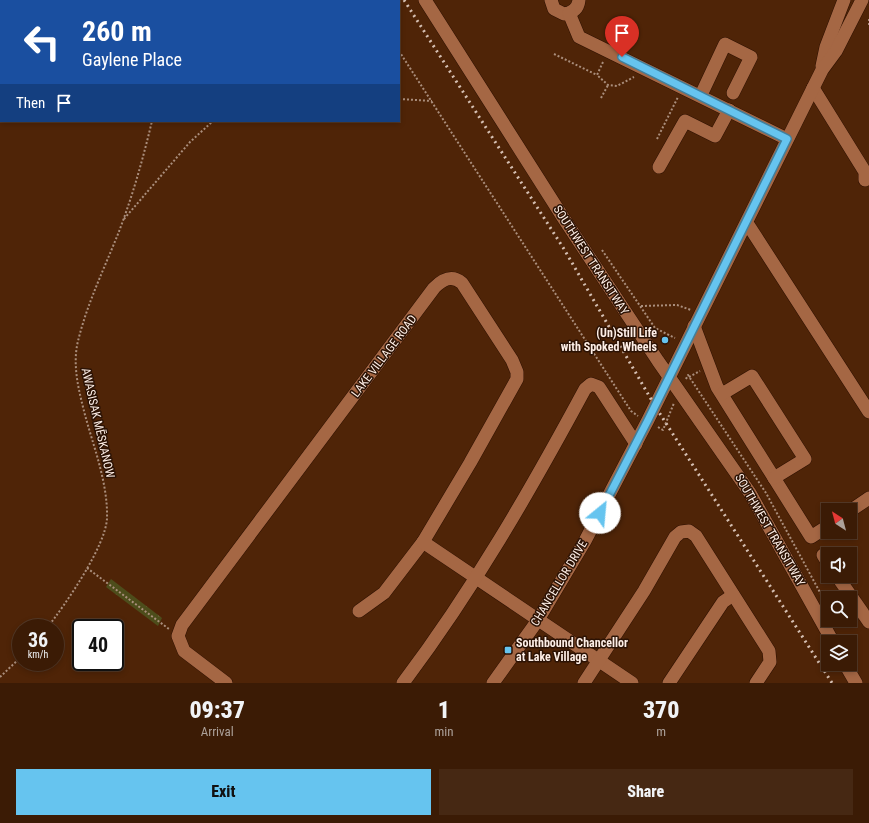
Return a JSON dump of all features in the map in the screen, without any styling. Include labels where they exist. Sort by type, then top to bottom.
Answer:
[{"type":"street","name":"SOUTHWEST TRANSITWAY","points":[[425,0],[564,219],[669,378],[750,493],[829,635]]},
{"type":"street","points":[[551,0],[554,9],[558,12],[569,13],[576,8],[579,0]]},
{"type":"street","name":"CHANCELLOR DRIVE","points":[[822,70],[826,47],[844,0]]},
{"type":"street","name":"CHANCELLOR DRIVE","points":[[493,683],[538,620],[585,541],[636,444],[822,70],[836,51],[862,0]]},
{"type":"street","points":[[569,13],[579,37],[700,95],[787,139]]},
{"type":"street","points":[[700,95],[725,44],[751,57],[733,93]]},
{"type":"street","points":[[813,88],[865,172],[865,180]]},
{"type":"street","points":[[660,166],[685,121],[715,136],[729,110]]},
{"type":"street","points":[[747,223],[869,412]]},
{"type":"street","name":"LAKE VILLAGE ROAD","points":[[179,633],[182,626],[434,288],[442,280],[456,279],[462,283],[512,360],[517,372],[517,379],[474,457],[423,542],[384,593],[359,611]]},
{"type":"street","points":[[694,326],[717,387],[811,537],[821,531]]},
{"type":"street","points":[[722,394],[752,376],[805,459],[774,478]]},
{"type":"street","points":[[403,683],[477,579],[537,480],[586,389],[591,384],[599,387],[636,444]]},
{"type":"street","points":[[857,506],[869,498]]},
{"type":"street","points":[[584,683],[600,662],[644,591],[675,537],[681,532],[689,531],[696,536],[769,651],[771,657],[770,662],[756,683]]},
{"type":"street","points":[[423,542],[632,683]]},
{"type":"street","points":[[842,583],[869,622]]},
{"type":"street","points":[[669,683],[723,602],[733,595]]},
{"type":"street","points":[[179,633],[180,643],[184,651],[226,683]]},
{"type":"street","points":[[849,671],[856,683]]},
{"type":"path","points":[[869,19],[869,25]]},
{"type":"path","points":[[597,75],[609,51]]},
{"type":"path","points":[[400,53],[631,411],[638,416]]},
{"type":"path","points":[[554,54],[597,75],[608,85],[617,86],[648,70]]},
{"type":"path","points":[[601,98],[608,85]]},
{"type":"path","points":[[657,139],[683,87]]},
{"type":"path","points":[[400,99],[432,101]]},
{"type":"path","name":"AWASISAK MĒSKANOW","points":[[53,619],[96,554],[105,530],[106,496],[77,384],[76,352],[90,304],[122,220],[152,122]]},
{"type":"path","points":[[122,220],[190,142],[212,122]]},
{"type":"path","points":[[602,250],[655,328],[676,338]]},
{"type":"path","points":[[640,306],[678,305],[691,310]]},
{"type":"path","points":[[87,568],[169,629],[179,633]]},
{"type":"path","points":[[0,677],[12,666]]},
{"type":"green space","points":[[111,579],[162,618],[158,626],[106,587]]},
{"type":"railway","points":[[404,0],[564,249],[655,406],[832,683]]},
{"type":"place","name":"(Un)Still Life with Spoked Wheels","points":[[665,340]]},
{"type":"place","name":"Southbound Chancellor at Lake Village","points":[[508,650]]},
{"type":"route","points":[[600,513],[747,223],[787,139],[622,57]]}]
